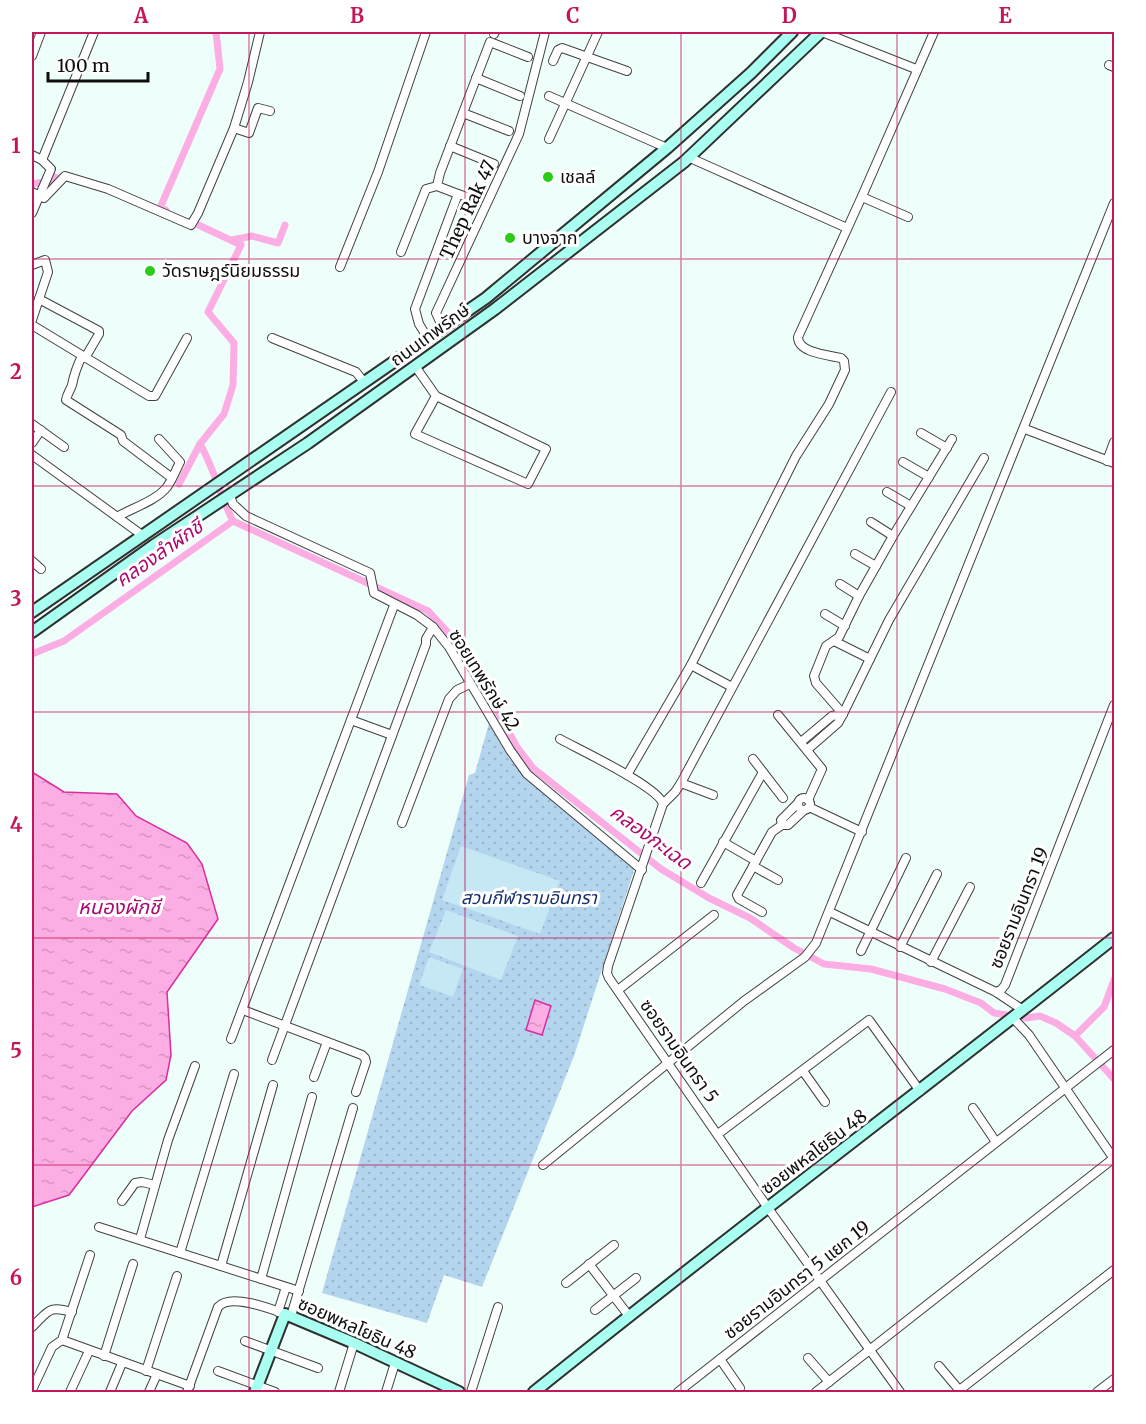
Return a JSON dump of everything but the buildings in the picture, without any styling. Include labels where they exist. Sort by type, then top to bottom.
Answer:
[{"type":"main road","name":"ถนนเทพรักษ์","points":[[32,612],[486,298],[667,148],[751,73],[792,32]]},
{"type":"main road","name":"ถนนเทพรักษ์","points":[[32,632],[154,545],[308,443],[495,309],[688,157],[821,32]]},
{"type":"main road","name":"ซอยพหลโยธิน 48","points":[[534,1392],[1114,938]]},
{"type":"main road","name":"ซอยพหลโยธิน 48","points":[[257,1389],[285,1314],[395,1362],[438,1388],[459,1392]]},
{"type":"street","points":[[32,56],[41,32]]},
{"type":"street","points":[[42,160],[94,32]]},
{"type":"street","points":[[37,194],[44,198],[65,176],[108,189],[191,225],[234,128],[260,32]]},
{"type":"street","points":[[340,267],[378,172],[426,32]]},
{"type":"street","name":"Thep Rak 47","points":[[443,328],[436,313],[519,134],[529,103],[545,32]]},
{"type":"street","points":[[549,139],[598,32]]},
{"type":"street","points":[[821,32],[916,69]]},
{"type":"street","points":[[627,775],[691,665],[796,456],[829,404],[845,370],[841,358],[802,348],[798,343],[798,337],[934,32]]},
{"type":"street","points":[[437,186],[490,42],[528,57]]},
{"type":"street","points":[[554,61],[560,48],[627,71]]},
{"type":"street","points":[[476,78],[520,96]]},
{"type":"street","points":[[549,96],[667,148]]},
{"type":"street","points":[[234,128],[249,133],[258,108],[270,111]]},
{"type":"street","points":[[463,113],[509,131]]},
{"type":"street","points":[[450,146],[494,164]]},
{"type":"street","points":[[32,154],[51,169],[37,194],[32,213]]},
{"type":"street","points":[[688,157],[847,228]]},
{"type":"street","points":[[400,252],[426,189],[437,186],[477,200]]},
{"type":"street","points":[[427,337],[419,324],[415,309],[458,194]]},
{"type":"street","points":[[862,197],[908,217]]},
{"type":"street","points":[[543,1165],[744,1001],[805,957],[812,949],[830,912],[1114,203]]},
{"type":"street","points":[[32,263],[45,260],[48,272],[32,320]]},
{"type":"street","points":[[39,299],[99,332],[72,378],[72,385],[66,400],[122,435],[123,441],[172,478]]},
{"type":"street","points":[[32,325],[149,396],[155,396],[187,338]]},
{"type":"street","points":[[272,338],[356,372],[364,382]]},
{"type":"street","points":[[416,366],[435,396],[546,448],[528,484],[415,434],[435,396]]},
{"type":"street","points":[[560,740],[657,793],[663,804],[675,792],[891,392]]},
{"type":"street","points":[[32,424],[64,447]]},
{"type":"street","points":[[1025,429],[1111,462],[1114,442]]},
{"type":"street","points":[[32,443],[41,430]]},
{"type":"street","points":[[921,433],[946,448]]},
{"type":"street","points":[[117,517],[159,494],[172,478],[180,462],[159,439]]},
{"type":"street","points":[[843,714],[816,683],[814,676],[826,646],[834,641],[845,626],[893,536],[952,440]]},
{"type":"street","points":[[32,455],[142,535]]},
{"type":"street","points":[[807,750],[838,723],[917,569],[984,458]]},
{"type":"street","points":[[903,462],[929,477]]},
{"type":"street","points":[[887,492],[911,507]]},
{"type":"street","name":"ซอยเทพรักษ์ 42","points":[[228,497],[232,504],[246,516],[370,573],[372,588],[376,594],[417,615],[433,627],[449,647],[510,750],[527,774],[642,870]]},
{"type":"street","points":[[871,522],[893,536]]},
{"type":"street","points":[[855,554],[876,566]]},
{"type":"street","points":[[32,561],[41,569]]},
{"type":"street","points":[[840,584],[859,596]]},
{"type":"street","points":[[231,1040],[393,608]]},
{"type":"street","points":[[825,614],[845,626]]},
{"type":"street","points":[[272,1060],[428,635],[433,627]]},
{"type":"street","points":[[426,644],[440,635]]},
{"type":"street","points":[[834,641],[870,658]]},
{"type":"street","points":[[691,665],[732,687]]},
{"type":"street","points":[[402,823],[449,699],[457,690],[470,684]]},
{"type":"street","name":"ซอยรามอินทรา 19","points":[[830,912],[996,992],[1001,990],[1005,985],[1114,705]]},
{"type":"street","points":[[801,742],[832,716],[843,714]]},
{"type":"street","points":[[762,912],[737,897],[771,832],[782,825],[781,820],[804,805],[822,769],[778,715]]},
{"type":"street","points":[[351,720],[392,735]]},
{"type":"street","points":[[753,759],[783,798]]},
{"type":"street","points":[[701,883],[763,772]]},
{"type":"street","points":[[681,783],[713,795]]},
{"type":"street","name":"ซอยรามอินทรา 5","points":[[663,804],[607,973],[768,1208],[900,1392]]},
{"type":"street","points":[[804,805],[862,832]]},
{"type":"street","points":[[723,842],[778,880]]},
{"type":"street","points":[[861,951],[906,858]]},
{"type":"street","points":[[900,946],[937,874]]},
{"type":"street","points":[[931,962],[970,887]]},
{"type":"street","points":[[618,990],[714,915]]},
{"type":"street","points":[[996,992],[1023,1010]]},
{"type":"street","points":[[243,1010],[365,1058],[366,1062],[356,1092]]},
{"type":"street","points":[[816,1392],[1114,1159],[1029,1035],[1013,1018]]},
{"type":"street","points":[[718,1134],[869,1020],[920,1091]]},
{"type":"street","points":[[314,1077],[327,1042]]},
{"type":"street","name":"ซอยรามอินทรา 5 แยก 19","points":[[678,1392],[1114,1050]]},
{"type":"street","points":[[140,1239],[172,1130],[195,1066]]},
{"type":"street","points":[[803,1071],[825,1102]]},
{"type":"street","points":[[180,1253],[234,1074]]},
{"type":"street","points":[[221,1266],[273,1085]]},
{"type":"street","points":[[261,1279],[312,1097]]},
{"type":"street","points":[[285,1314],[299,1291],[353,1108]]},
{"type":"street","points":[[974,1108],[996,1142]]},
{"type":"street","points":[[122,1201],[135,1183],[155,1185]]},
{"type":"street","points":[[99,1227],[299,1291]]},
{"type":"street","points":[[566,1283],[614,1245]]},
{"type":"street","points":[[32,1390],[52,1347],[62,1340],[90,1255]]},
{"type":"street","points":[[104,1356],[133,1264]]},
{"type":"street","points":[[590,1264],[629,1316]]},
{"type":"street","points":[[939,1366],[958,1391],[1114,1270]]},
{"type":"street","points":[[146,1371],[177,1276]]},
{"type":"street","points":[[595,1310],[636,1278]]},
{"type":"street","points":[[285,1314],[286,1287]]},
{"type":"street","points":[[62,1340],[157,1374],[189,1389],[221,1303],[229,1300],[238,1301],[285,1314]]},
{"type":"street","points":[[471,1392],[498,1307]]},
{"type":"street","points":[[32,1327],[51,1309],[57,1308],[72,1312]]},
{"type":"street","points":[[245,1341],[318,1368]]},
{"type":"street","points":[[339,1392],[354,1343]]},
{"type":"street","points":[[70,1392],[88,1351]]},
{"type":"street","points":[[808,1358],[829,1382]]},
{"type":"street","points":[[720,1359],[741,1388]]},
{"type":"street","points":[[386,1392],[395,1362]]},
{"type":"street","points":[[110,1392],[123,1363]]},
{"type":"street","points":[[218,1371],[257,1389],[275,1392]]},
{"type":"street","points":[[149,1392],[157,1374]]},
{"type":"street","points":[[1097,1392],[1114,1379]]},
{"type":"green space","name":"สวนกีฬารามอินทรา","points":[[489,723],[509,758],[525,776],[635,867],[574,1056],[482,1287],[444,1275],[427,1323],[322,1293],[469,775],[475,773]]},
{"type":"green space","points":[[461,846],[560,881],[540,934],[442,900]]},
{"type":"green space","points":[[446,910],[518,936],[501,980],[429,952]]},
{"type":"green space","points":[[429,957],[463,969],[453,997],[419,985]]},
{"type":"water","name":"หนองผักชี","points":[[32,772],[64,792],[117,794],[136,816],[187,843],[202,864],[218,919],[167,992],[171,1055],[166,1080],[132,1111],[69,1195],[32,1207]]},
{"type":"water","points":[[535,1000],[551,1006],[542,1035],[526,1030]]},
{"type":"waterway","points":[[166,210],[160,208],[220,69],[216,32]]},
{"type":"waterway","points":[[32,184],[50,181],[55,177]]},
{"type":"waterway","points":[[179,484],[200,444],[224,414],[233,385],[234,343],[208,312],[241,245],[190,221]]},
{"type":"waterway","points":[[232,240],[252,236],[278,243],[285,225]]},
{"type":"waterway","name":"คลองลำผักชี","points":[[32,654],[64,641],[233,521],[200,444]]},
{"type":"waterway","name":"คลองกะเฉด","points":[[233,521],[428,611],[465,651],[517,747],[533,768],[661,869],[709,898],[750,918],[794,948],[824,964],[871,969],[945,989],[981,1003],[994,1013],[1026,1018],[1040,1016],[1056,1023],[1075,1036],[1114,1079]]},
{"type":"waterway","points":[[1075,1036],[1104,1007],[1114,980]]},
{"type":"place","name":"เชลล์","points":[[548,177]]},
{"type":"place","name":"บางจาก","points":[[510,238]]},
{"type":"place","name":"วัดราษฎร์นิยมธรรม","points":[[150,271]]}]
